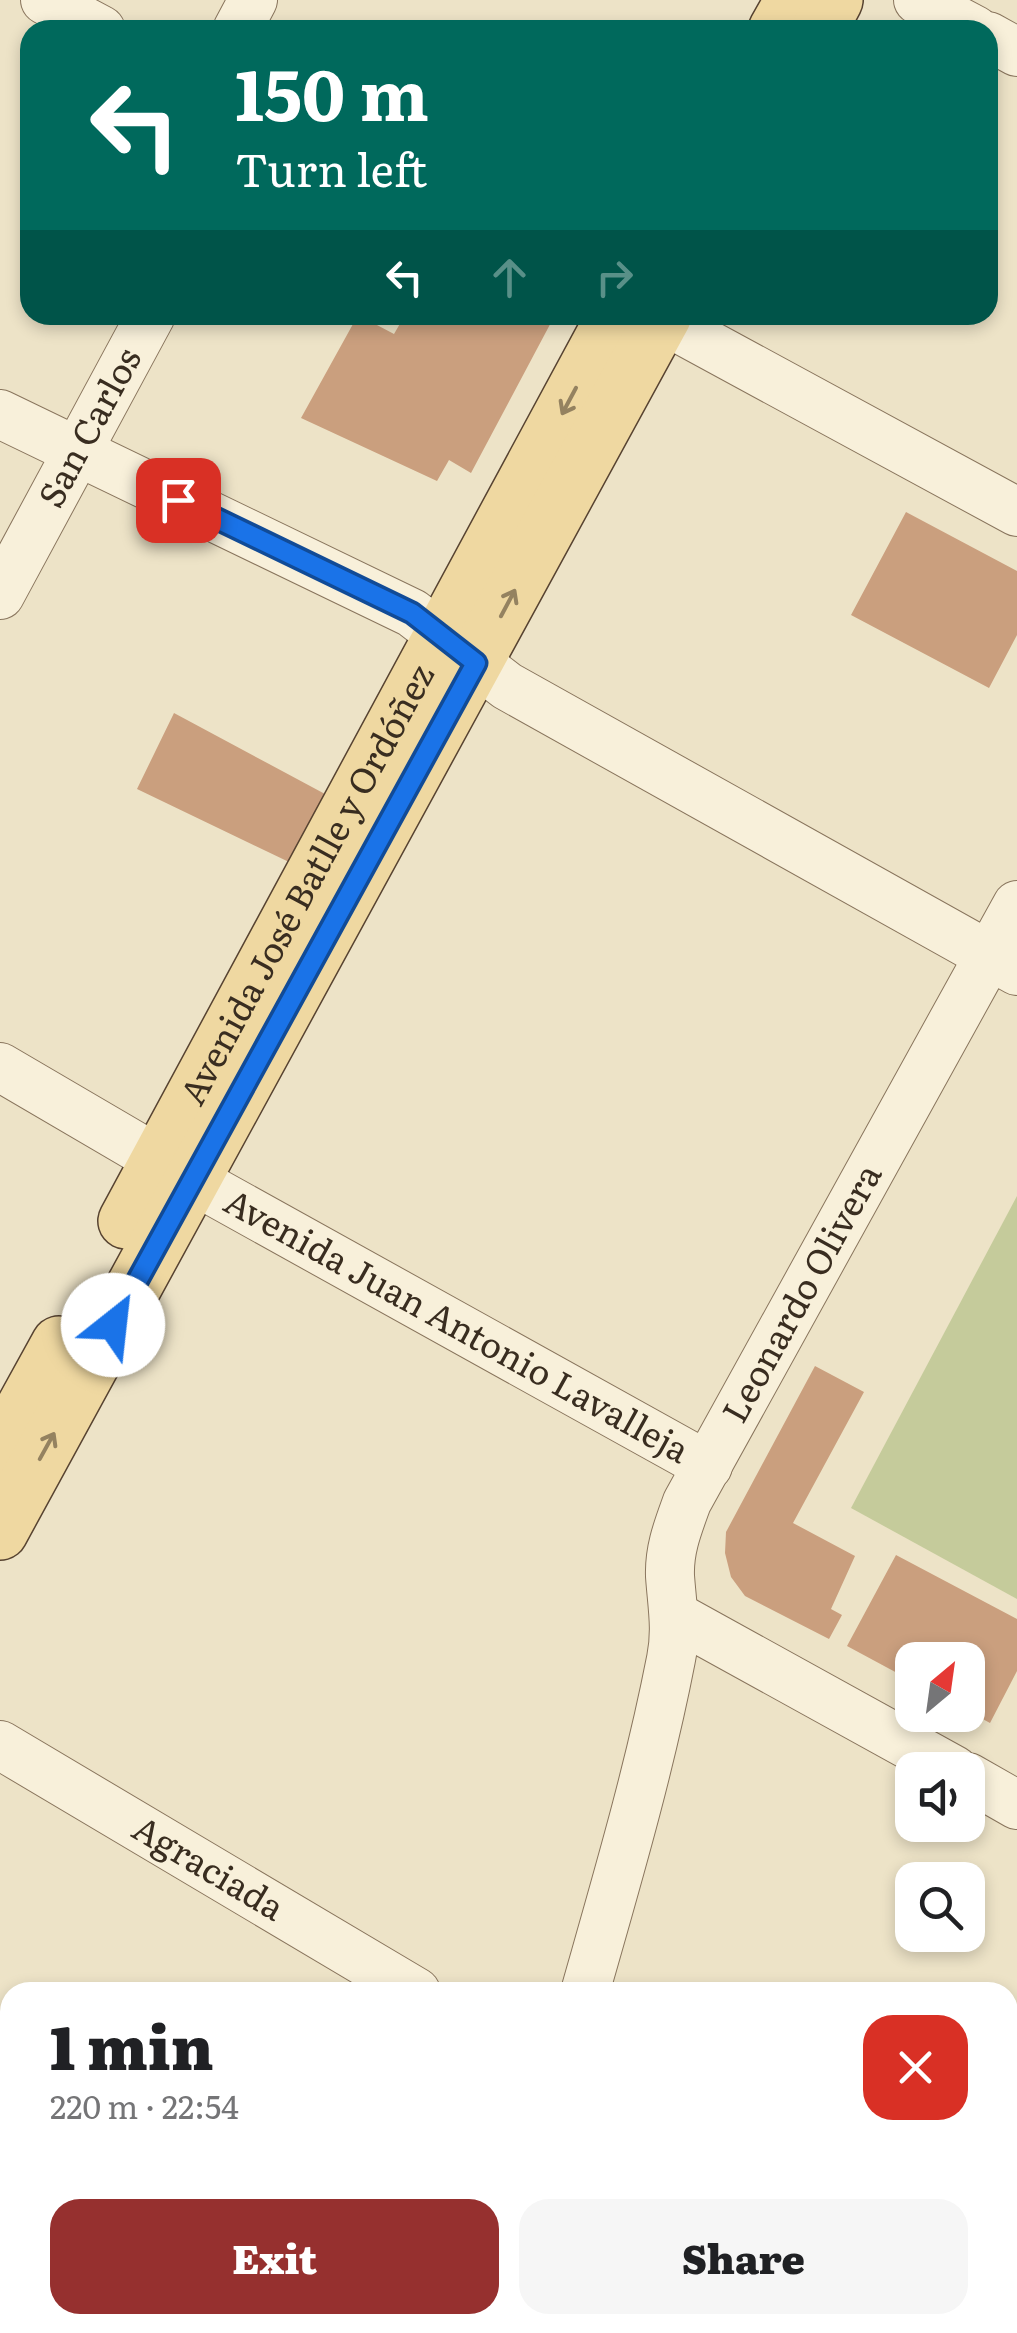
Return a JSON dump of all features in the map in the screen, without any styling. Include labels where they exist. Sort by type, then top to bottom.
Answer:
[{"type":"main road","name":"Avenida José Batlle y Ordóñez","points":[[0,1532],[176,1170],[459,650],[643,325]]},
{"type":"main road","name":"Avenida José Batlle y Ordóñez","points":[[0,1451],[176,1170]]},
{"type":"street","points":[[44,0],[83,20]]},
{"type":"street","points":[[918,0],[956,20]]},
{"type":"street","name":"San Carlos","points":[[0,594],[147,325]]},
{"type":"street","points":[[665,325],[1017,512]]},
{"type":"street","points":[[0,414],[412,613],[506,686],[1003,963]]},
{"type":"street","name":"Leonardo Olivera","points":[[588,1982],[664,1690],[675,1616],[670,1574],[673,1542],[688,1502],[1003,963],[1017,905]]},
{"type":"street","name":"Avenida Juan Antonio Lavalleja","points":[[0,1067],[176,1170],[708,1466]]},
{"type":"street","points":[[675,1616],[921,1752]]},
{"type":"street","name":"Agraciada","points":[[0,1745],[399,1982]]},
{"type":"street","points":[[985,1786],[1017,1804]]},
{"type":"green space","points":[[1017,1196],[1017,1599],[851,1508]]},
{"type":"building","points":[[352,325],[377,325],[394,334],[399,325],[550,325],[471,473],[449,460],[437,481],[301,418]]},
{"type":"building","points":[[906,512],[1017,571],[1017,635],[989,688],[851,615]]},
{"type":"building","points":[[174,713],[325,794],[289,862],[137,789]]},
{"type":"building","points":[[815,1366],[864,1392],[793,1523],[855,1556],[831,1609],[842,1615],[829,1639],[745,1596],[731,1577],[725,1553],[726,1532]]},
{"type":"building","points":[[896,1555],[1017,1619],[1017,1671],[990,1723],[985,1720],[985,1642],[895,1642],[895,1672],[847,1646]]},
{"type":"route","points":[[113,1325],[476,663],[412,613],[178,500]]}]
